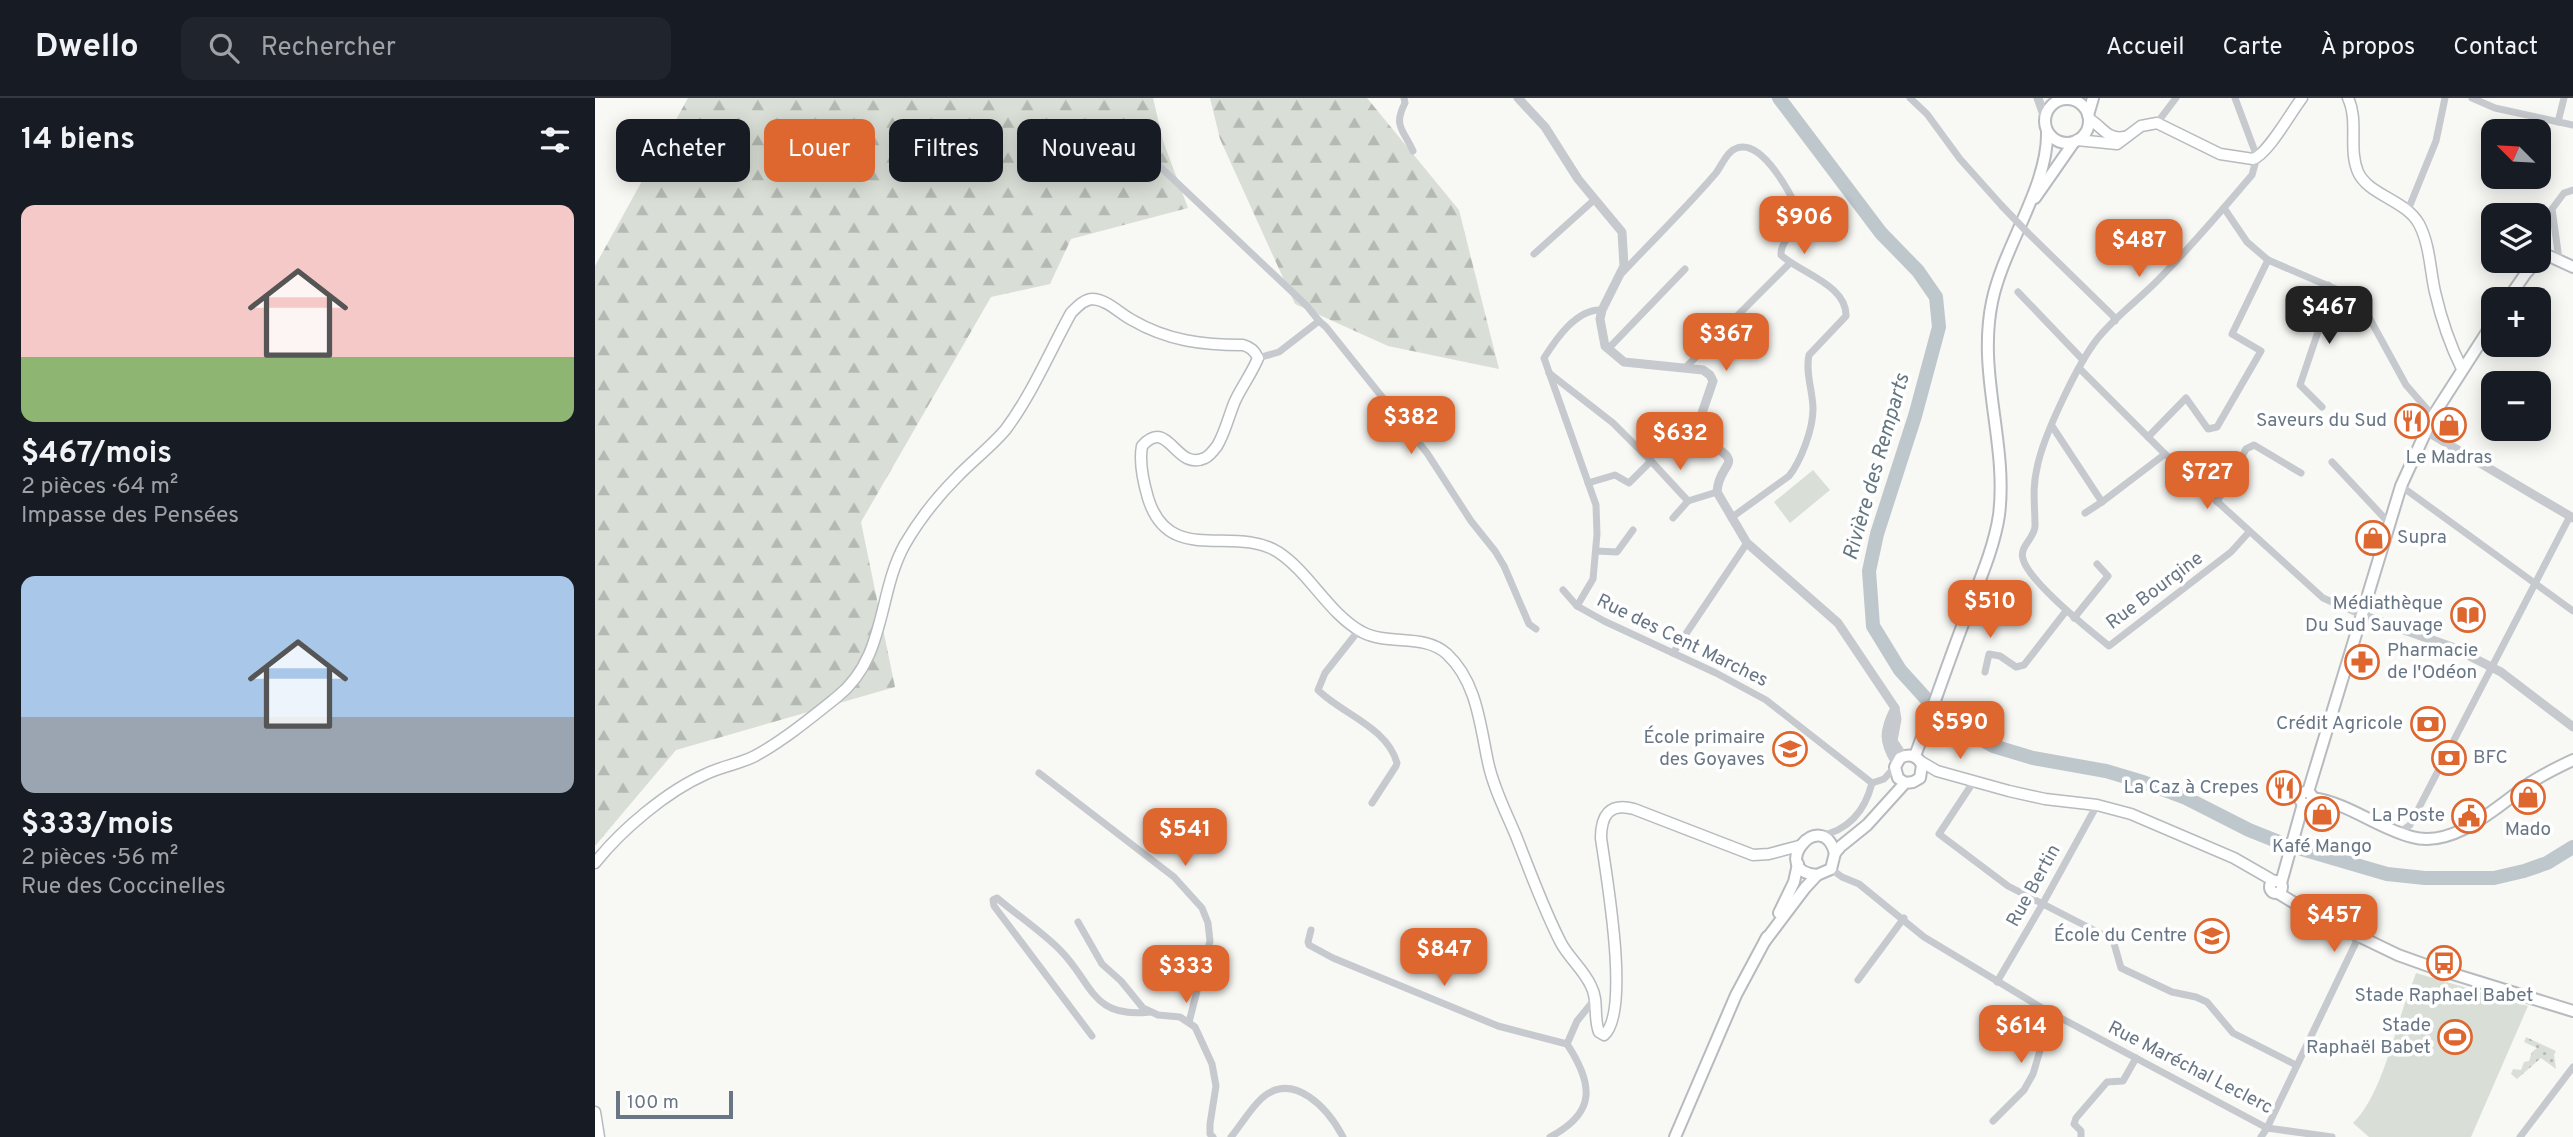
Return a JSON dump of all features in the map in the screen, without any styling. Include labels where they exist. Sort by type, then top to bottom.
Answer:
[{"type":"main road","points":[[1765,941],[1789,907],[1817,875],[1831,869],[1835,853],[1867,825],[1894,795],[1905,766],[1923,734],[1985,562],[1999,515],[1999,480],[1987,357],[1988,321],[2003,262],[2027,209],[2047,149],[2045,118],[2052,104],[2068,98],[2083,105],[2089,117],[2109,136],[2128,136]]},
{"type":"main road","points":[[2027,209],[2075,141],[2086,132],[2094,98]]},
{"type":"main road","points":[[2047,131],[2060,142],[2112,144],[2146,124],[2157,123],[2220,154],[2244,159],[2257,158],[2302,98]]},
{"type":"main road","points":[[2348,98],[2353,109],[2355,165],[2360,177],[2408,210],[2424,234],[2436,294],[2451,344],[2462,369]]},
{"type":"main road","points":[[2551,257],[2573,267]]},
{"type":"main road","points":[[595,863],[674,791],[710,772],[754,757],[838,696],[855,680],[879,633],[896,562],[905,544],[939,496],[1005,429],[1022,404],[1071,313],[1081,302],[1092,299],[1104,302],[1132,321],[1171,336],[1200,344],[1250,347],[1258,358],[1235,401],[1217,446],[1206,457],[1189,460],[1159,436],[1153,436],[1142,446],[1142,467],[1152,510],[1159,522],[1171,532],[1189,540],[1259,543],[1271,548],[1294,565],[1359,630],[1380,638],[1425,643],[1447,654],[1458,667],[1478,708],[1492,777],[1563,946],[1586,976],[1596,998],[1597,1028],[1604,1035],[1608,1032],[1612,1020],[1617,968],[1601,828],[1602,820],[1612,809],[1633,809],[1746,853],[1769,854],[1798,862],[1806,873],[1817,875]]},
{"type":"main road","points":[[2278,883],[2308,798],[2401,486],[2433,416],[2481,340]]},
{"type":"main road","points":[[2308,798],[2331,801],[2400,832],[2424,839],[2438,838],[2467,828],[2543,775],[2573,760]]},
{"type":"main road","points":[[1905,766],[1936,771],[2045,799],[2097,805],[2131,814],[2257,871],[2278,883],[2291,902],[2359,936],[2437,970],[2573,1011]]},
{"type":"main road","points":[[1905,766],[1913,782],[1936,771]]},
{"type":"main road","points":[[1905,766],[1923,769],[1920,778]]},
{"type":"main road","points":[[1821,837],[1829,841],[1835,853]]},
{"type":"main road","points":[[1769,854],[1799,846],[1807,838],[1850,838]]},
{"type":"main road","points":[[1675,1137],[1735,995],[1794,882],[1799,846]]},
{"type":"main road","points":[[595,1112],[599,1137]]},
{"type":"street","points":[[1403,98],[1405,103],[1398,122],[1413,151]]},
{"type":"street","points":[[1518,98],[1545,127],[1578,179],[1622,232],[1625,258],[1622,274]]},
{"type":"street","points":[[1910,98],[1927,114],[1960,159],[2002,206],[2115,321]]},
{"type":"street","points":[[2038,98],[2045,118]]},
{"type":"street","points":[[2157,123],[2176,98]]},
{"type":"street","points":[[2235,98],[2257,158]]},
{"type":"street","points":[[2408,210],[2436,141],[2445,98]]},
{"type":"street","points":[[2472,98],[2495,108],[2573,125]]},
{"type":"street","points":[[2558,122],[2564,98]]},
{"type":"street","points":[[1731,518],[1792,472],[1813,409],[1809,390],[1809,355],[1846,316],[1846,308],[1829,285],[1802,271],[1780,253],[1783,244],[1799,223],[1798,211],[1770,163],[1749,149],[1737,148],[1622,274],[1601,310],[1601,336],[1608,349],[1625,362],[1686,367],[1703,370],[1710,375],[1713,381],[1699,429],[1702,439],[1724,451],[1728,457],[1729,463],[1717,485],[1717,492],[1731,518],[1747,542],[1832,616],[1895,708],[1898,719],[1893,741],[1905,766],[1872,783],[1868,800],[1849,824],[1821,837]]},
{"type":"street","name":"Rue Bourgine","points":[[2249,532],[2231,552],[2109,646],[2066,611],[2028,569],[2022,557],[2024,547],[2035,530],[2033,493],[2037,465],[2081,364],[2098,339],[2156,282],[2224,208],[2252,175],[2257,158]]},
{"type":"street","points":[[1161,168],[1307,306],[1344,346],[1427,453],[1471,521],[1500,558],[1529,624],[1537,629]]},
{"type":"street","points":[[2559,259],[2551,209],[2564,193],[2573,191]]},
{"type":"street","points":[[1534,254],[1594,200]]},
{"type":"street","points":[[2224,208],[2247,242],[2268,260],[2359,299],[2406,385],[2433,416]]},
{"type":"street","points":[[2148,437],[2186,398],[2208,429],[2217,427],[2261,351],[2232,334],[2268,260]]},
{"type":"street","points":[[1686,367],[1790,263]]},
{"type":"street","points":[[1608,349],[1685,270]]},
{"type":"street","points":[[2322,407],[2301,385],[2322,320],[2328,285]]},
{"type":"street","points":[[2018,292],[2148,437],[2323,598],[2362,615],[2452,646],[2491,667],[2573,727]]},
{"type":"street","points":[[1563,590],[1577,606],[1593,579],[1596,505],[1544,358],[1556,340],[1585,312],[1601,310]]},
{"type":"street","points":[[1258,358],[1279,352],[1319,321]]},
{"type":"street","points":[[1549,373],[1613,423],[1688,501]]},
{"type":"street","points":[[2052,426],[2102,502]]},
{"type":"street","points":[[2400,832],[2410,825],[2571,517],[2426,431]]},
{"type":"street","points":[[2217,502],[2250,445],[2301,473]]},
{"type":"street","points":[[2085,513],[2165,454]]},
{"type":"street","points":[[1588,483],[1615,475],[1629,483],[1651,461]]},
{"type":"street","points":[[2332,462],[2389,523]]},
{"type":"street","points":[[2401,486],[2573,611]]},
{"type":"street","points":[[1673,518],[1688,501],[1717,492]]},
{"type":"street","points":[[1596,551],[1617,552],[1633,530]]},
{"type":"street","points":[[1673,653],[1747,542]]},
{"type":"street","points":[[2074,618],[2108,576],[2097,564]]},
{"type":"street","name":"Rue des Cent Marches","points":[[1577,606],[1766,700],[1872,783]]},
{"type":"street","points":[[1985,672],[1989,654],[2000,656],[2016,667],[2024,665],[2066,611]]},
{"type":"street","points":[[1359,630],[1325,673],[1318,690],[1382,737],[1395,755],[1396,766],[1372,803]]},
{"type":"street","points":[[1039,773],[1174,877],[1202,908],[1208,923],[1210,941],[1189,1022]]},
{"type":"street","points":[[1975,781],[1939,834],[1984,870],[2042,905],[2113,940],[2121,968],[2172,992],[2207,1002],[2233,1033],[2296,1065]]},
{"type":"street","name":"Rue Bertin","points":[[1997,982],[2097,805]]},
{"type":"street","name":"Rue Maréchal Leclerc","points":[[1831,869],[1859,884],[1924,937],[2059,1017],[2267,1128],[2332,1137]]},
{"type":"street","points":[[1092,1036],[994,906],[993,900],[996,898],[1060,950],[1098,999],[1109,1008],[1136,1014],[1180,1017],[1195,1027],[1212,1064],[1216,1086],[1210,1124],[1210,1134],[1213,1137]]},
{"type":"street","points":[[1858,980],[1903,918]]},
{"type":"street","points":[[1078,922],[1102,964],[1150,1013]]},
{"type":"street","points":[[1311,930],[1309,945],[1333,958],[1498,1026],[1567,1044],[1585,1079],[1585,1103],[1573,1124],[1550,1137]]},
{"type":"street","points":[[2261,1137],[2359,936]]},
{"type":"street","points":[[1567,1044],[1577,1021],[1596,998]]},
{"type":"street","points":[[1993,1121],[2024,1090],[2033,1074],[2042,1044],[2059,1017]]},
{"type":"street","points":[[2081,1137],[2081,1131],[2074,1124],[2076,1118],[2107,1082],[2123,1081],[2136,1058]]},
{"type":"street","points":[[2520,1137],[2573,1067]]},
{"type":"street","points":[[1231,1137],[1262,1098],[1276,1090],[1290,1088],[1305,1094],[1322,1106],[1336,1123],[1342,1137]]},
{"type":"green space","points":[[688,98],[1153,98],[1158,119],[1017,119],[1017,182],[1161,182],[1161,132],[1188,208],[1071,239],[1050,284],[991,297],[861,522],[895,687],[676,750],[595,846],[595,266],[642,182],[750,182],[750,119],[676,119]]},
{"type":"green space","points":[[1210,98],[1367,98],[1459,210],[1499,369],[1388,346],[1295,304],[1220,139]]},
{"type":"green space","points":[[1813,470],[1830,490],[1790,523],[1774,502]]},
{"type":"green space","name":"Stade Raphaël Babet","points":[[2416,973],[2528,1006],[2471,1137],[2369,1137],[2353,1123],[2369,1101],[2382,1074]]},
{"type":"green space","points":[[2526,1037],[2556,1051],[2556,1069],[2541,1058],[2517,1079],[2511,1074],[2513,1069],[2521,1070],[2524,1062],[2529,1061],[2532,1052],[2537,1048],[2524,1042]]},
{"type":"waterway","name":"Rivière des Remparts","points":[[1779,98],[1881,233],[1918,271],[1936,297],[1939,327],[1915,416],[1877,534],[1869,571],[1873,626],[1900,670],[1929,702],[1958,726],[1993,746],[2033,758],[2106,771],[2143,782],[2186,798],[2249,830],[2284,844],[2387,874],[2425,878],[2494,878],[2547,863],[2573,847]]},
{"type":"place","name":"Saveurs du Sud","points":[[2412,421]]},
{"type":"place","name":"Le Madras","points":[[2449,425]]},
{"type":"place","name":"Supra","points":[[2373,538]]},
{"type":"place","name":"Médiathèque Du Sud Sauvage","points":[[2468,615]]},
{"type":"place","name":"Pharmacie de l'Odéon","points":[[2362,662]]},
{"type":"place","name":"Crédit Agricole","points":[[2428,724]]},
{"type":"place","name":"École primaire des Goyaves","points":[[1790,749]]},
{"type":"place","name":"BFC","points":[[2449,758]]},
{"type":"place","name":"La Caz à Crepes","points":[[2284,788]]},
{"type":"place","name":"Mado","points":[[2528,797]]},
{"type":"place","name":"Kafé Mango","points":[[2322,814]]},
{"type":"place","name":"La Poste","points":[[2469,816]]},
{"type":"place","name":"École du Centre","points":[[2212,936]]},
{"type":"place","name":"Stade Raphael Babet","points":[[2444,963]]},
{"type":"place","name":"Stade Raphaël Babet","points":[[2455,1037]]}]
